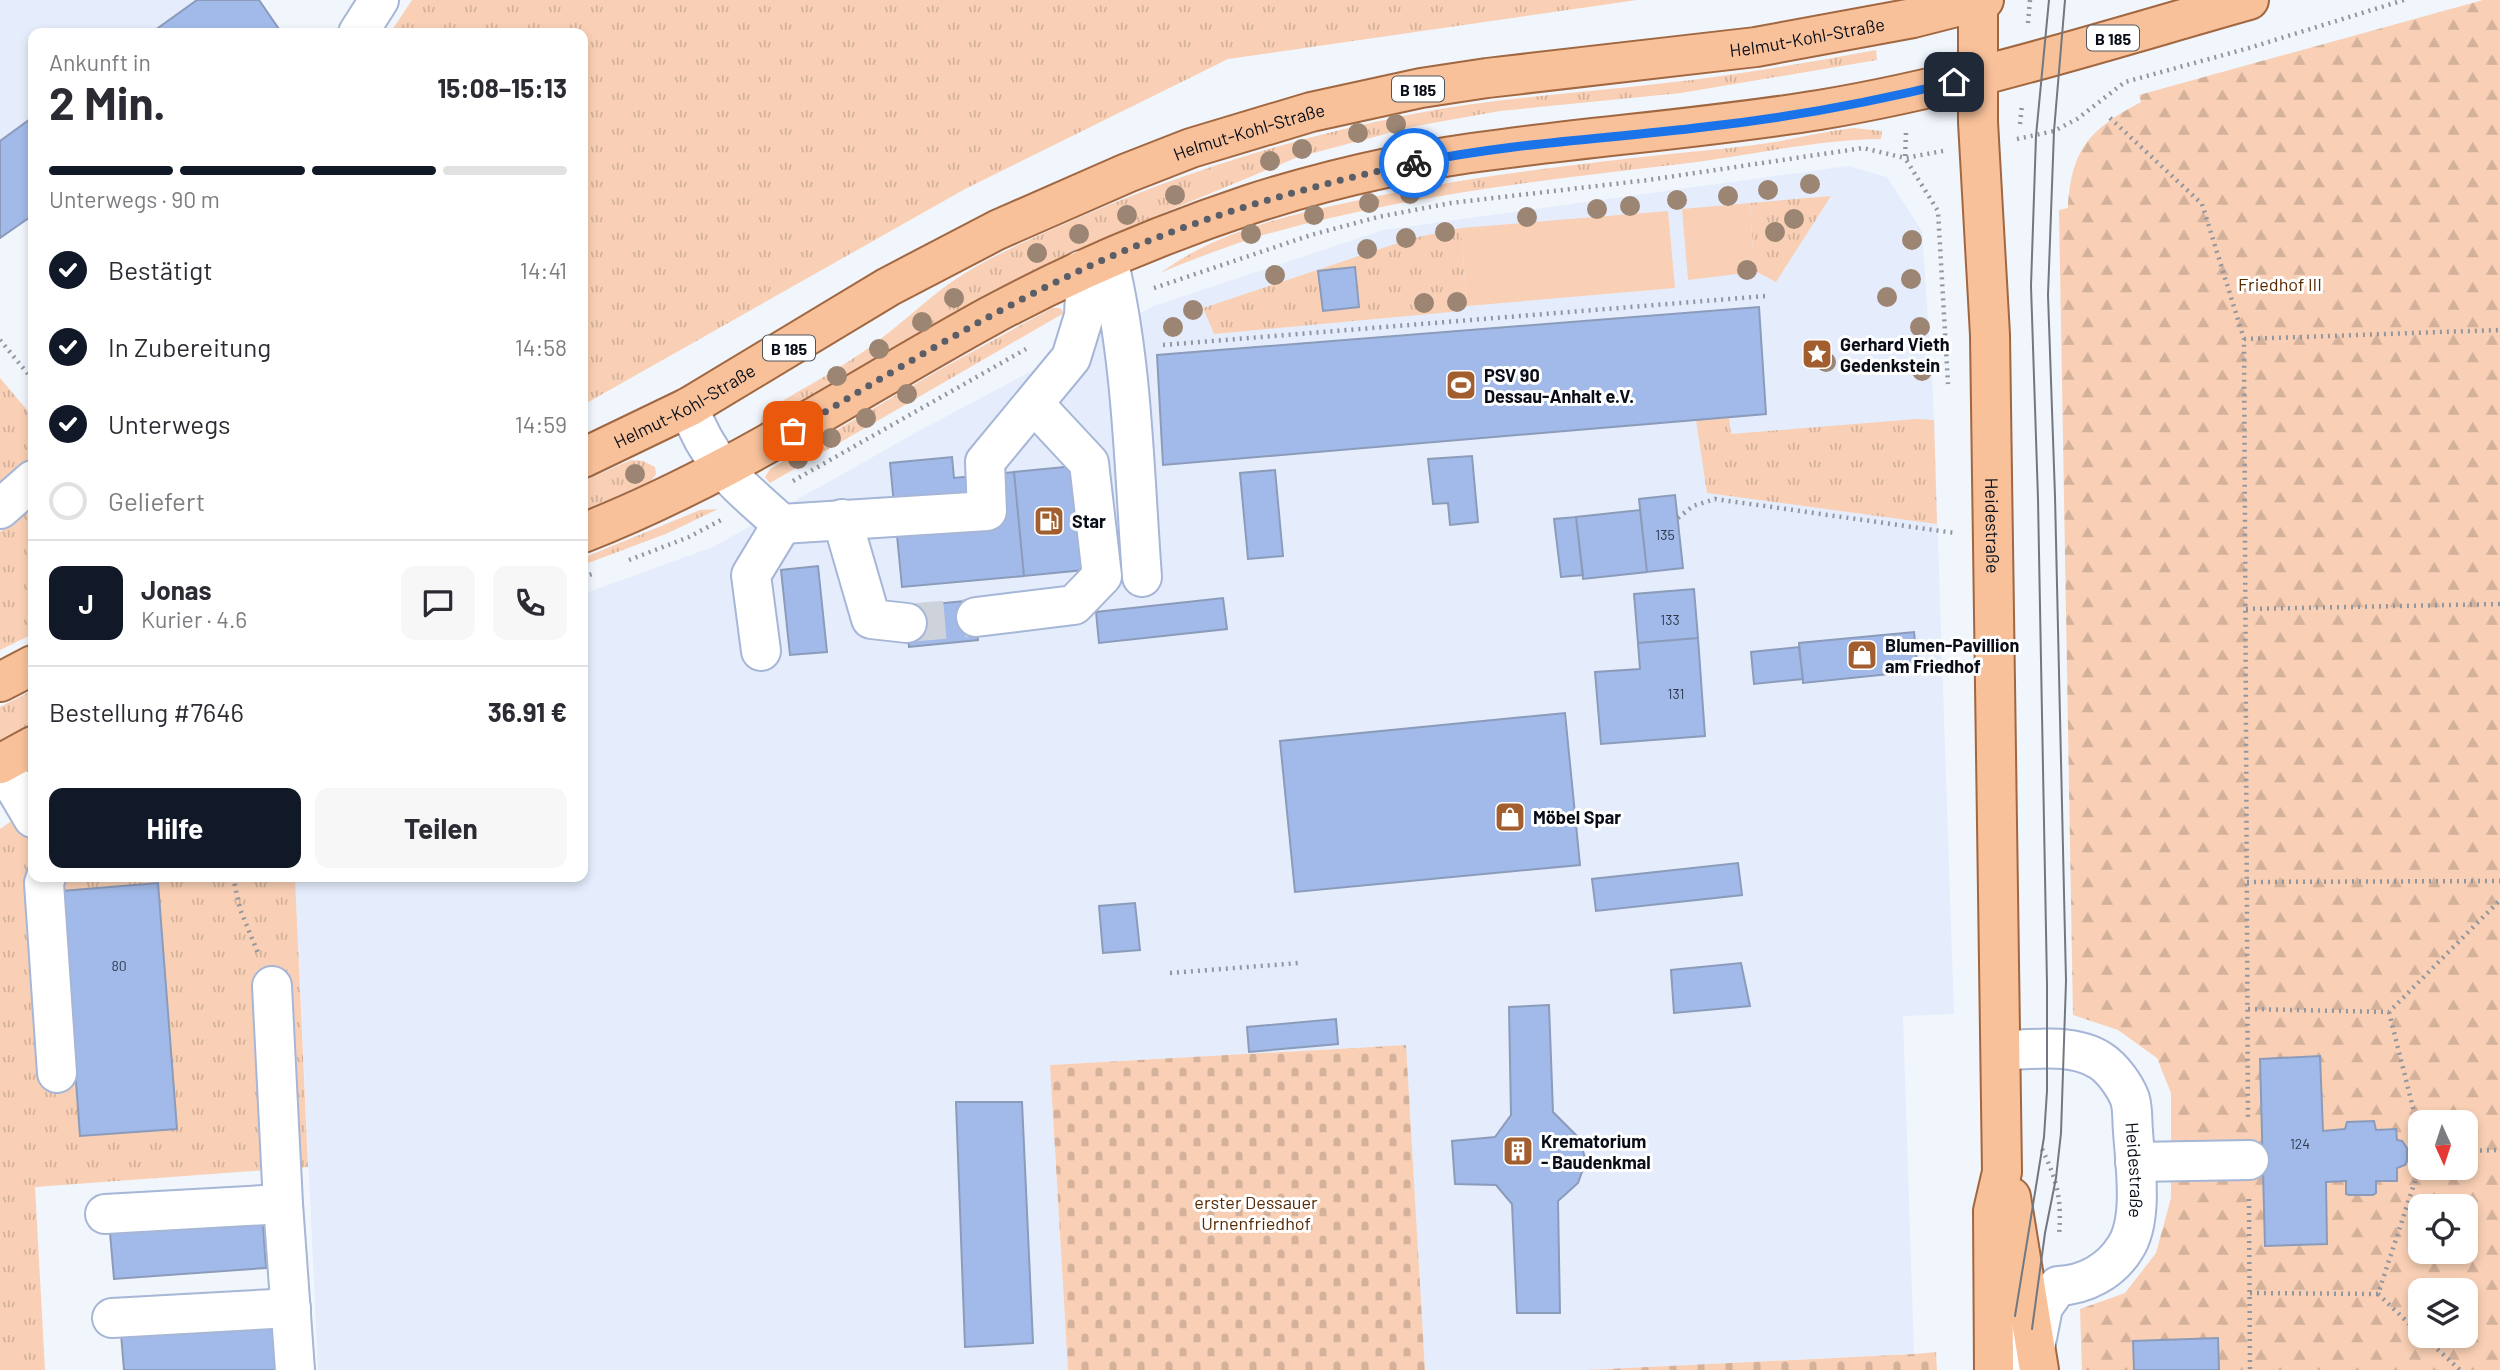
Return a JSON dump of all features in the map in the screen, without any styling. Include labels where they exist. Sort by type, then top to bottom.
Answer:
[{"type":"main road","name":"Heidestraße","points":[[1980,0],[1977,76],[1990,335],[2003,1172],[1993,1211],[1994,1370]]},
{"type":"main road","name":"Helmut-Kohl-Straße","points":[[588,456],[689,407],[888,287],[997,230],[1127,173],[1215,141],[1311,112],[1420,88],[1756,47],[1900,20],[1980,0]]},
{"type":"main road","name":"B 185","points":[[588,531],[723,470],[991,316],[1095,265],[1189,226],[1254,203],[1333,181],[1419,162],[1499,149],[1707,127],[1876,100],[1977,76],[2249,0]]},
{"type":"main road","points":[[0,682],[28,668]]},
{"type":"main road","points":[[0,764],[28,749]]},
{"type":"main road","name":"Heidestraße","points":[[2003,1172],[2014,1206],[2028,1350]]},
{"type":"street","points":[[361,28],[379,0]]},
{"type":"street","points":[[1095,265],[1085,294],[1101,309],[1124,348],[1142,577]]},
{"type":"street","points":[[689,407],[697,430],[723,470],[769,512],[842,519],[987,511],[985,462],[1072,358],[1101,309]]},
{"type":"street","points":[[976,617],[1074,605],[1102,576],[1089,463],[1035,405]]},
{"type":"street","points":[[0,509],[28,484]]},
{"type":"street","points":[[761,651],[751,575],[769,512]]},
{"type":"street","points":[[0,517],[28,517]]},
{"type":"street","points":[[842,519],[872,619],[907,623]]},
{"type":"street","points":[[0,764],[28,810]]},
{"type":"street","points":[[44,882],[57,1073]]},
{"type":"street","points":[[271,986],[295,1370]]},
{"type":"street","name":"Heidestraße","points":[[2001,1051],[2065,1050],[2088,1054],[2104,1062],[2116,1075],[2130,1101],[2137,1187],[2134,1222],[2127,1247],[2107,1270],[2070,1286],[2058,1286],[2043,1307],[2028,1350]]},
{"type":"street","points":[[2135,1163],[2249,1160]]},
{"type":"street","points":[[106,1214],[283,1205]]},
{"type":"street","points":[[1994,1246],[2028,1350]]},
{"type":"street","points":[[112,1318],[291,1308]]},
{"type":"path","points":[[2019,139],[2054,131],[2077,119],[2125,82],[2249,48],[2404,0]]},
{"type":"path","points":[[2110,118],[2202,204],[2245,339],[2250,1370]]},
{"type":"path","points":[[618,564],[689,537],[769,512],[1101,309],[1232,260],[1311,235],[1378,217],[1451,203],[1648,180],[1863,148],[1905,158],[1979,145]]},
{"type":"path","points":[[1124,348],[1766,296]]},
{"type":"path","points":[[2245,339],[2500,330]]},
{"type":"path","points":[[0,340],[28,374]]},
{"type":"path","points":[[1678,518],[1693,506],[1715,499],[1956,533]]},
{"type":"path","points":[[588,575],[606,568]]},
{"type":"path","points":[[2246,609],[2500,604]]},
{"type":"path","points":[[2247,882],[2500,881]]},
{"type":"path","points":[[234,882],[240,909],[271,986]]},
{"type":"path","points":[[2248,1009],[2389,1012],[2500,900]]},
{"type":"path","points":[[1170,973],[1299,963]]},
{"type":"path","points":[[2389,1012],[2414,1110]]},
{"type":"path","points":[[2478,1151],[2500,1150]]},
{"type":"path","points":[[2378,1294],[2415,1180]]},
{"type":"path","points":[[2249,1293],[2378,1294],[2408,1322]]},
{"type":"path","points":[[2436,1348],[2460,1370]]},
{"type":"shaded area","points":[[0,0],[259,0],[278,28],[28,28],[28,218],[0,238]]},
{"type":"shaded area","points":[[1848,166],[1887,177],[1922,231],[1933,393],[1954,1014],[1903,1016],[1914,1354],[1585,1370],[1425,1370],[1405,1045],[1050,1065],[1068,1370],[318,1370],[295,882],[588,882],[588,592],[713,547],[917,432],[1154,306],[1383,230]]},
{"type":"green space","points":[[412,0],[1637,0],[1228,59],[965,189],[588,402],[588,28],[393,28]]},
{"type":"green space","name":"Friedhof III","points":[[2483,0],[2500,0],[2500,1370],[2082,1370],[2080,1309],[2125,1293],[2156,1253],[2171,1198],[2171,1093],[2157,1058],[2118,1030],[2073,1015],[2059,210],[2068,208],[2074,170],[2086,143],[2108,122],[2141,102],[2139,95]]},
{"type":"green space","points":[[1876,50],[1877,60],[1681,93],[1500,111],[1416,126],[1298,157],[1108,236],[1036,270],[964,307],[759,428],[762,416],[774,406],[862,352],[943,288],[977,266],[1096,210],[1185,176],[1275,147],[1444,108],[1718,76]]},
{"type":"green space","points":[[1854,128],[1882,131],[1881,139],[1806,145],[1421,199],[1267,234],[1162,272],[1205,246],[1252,227],[1301,213],[1390,194],[1509,174],[1753,145]]},
{"type":"green space","points":[[1831,196],[1776,282],[1757,272],[1737,274],[1753,252],[1750,203]]},
{"type":"green space","points":[[1750,203],[1753,252],[1737,274],[1688,280],[1682,209]]},
{"type":"green space","points":[[1668,211],[1675,288],[1467,306],[1461,228]]},
{"type":"green space","points":[[1461,228],[1467,306],[1451,312],[1214,334],[1203,308],[1413,238]]},
{"type":"green space","points":[[1052,308],[1060,308],[1064,313],[770,483],[765,477],[770,469]]},
{"type":"green space","points":[[0,378],[28,411],[28,465],[0,485]]},
{"type":"green space","points":[[1729,418],[1731,434],[1916,419],[1934,420],[1937,524],[1707,493],[1696,420]]},
{"type":"green space","points":[[631,460],[643,461],[655,467],[656,474],[651,481],[588,509],[588,479]]},
{"type":"green space","points":[[28,506],[28,636],[0,650],[0,532]]},
{"type":"green space","points":[[718,509],[668,533],[588,563],[588,556],[700,510]]},
{"type":"green space","points":[[28,693],[28,726],[0,740],[0,707]]},
{"type":"green space","points":[[28,809],[28,882],[295,882],[308,1167],[35,1187],[45,1370],[0,1370],[0,829]]},
{"type":"green space","name":"erster Dessauer Urnenfriedhof","points":[[1406,1045],[1425,1370],[1068,1370],[1050,1065]]},
{"type":"green space","points":[[1936,1352],[1937,1370],[1587,1370],[1914,1354]]},
{"type":"building","points":[[197,0],[259,0],[278,28],[158,28]]},
{"type":"building","points":[[28,121],[28,218],[0,238],[0,141]]},
{"type":"building","points":[[1355,267],[1359,307],[1323,311],[1318,271]]},
{"type":"building","name":"PSV 90 Dessau-Anhalt e.V.","points":[[1759,307],[1766,414],[1163,465],[1157,355]]},
{"type":"building","points":[[1472,456],[1478,522],[1450,525],[1448,503],[1433,504],[1428,459]]},
{"type":"building","points":[[952,457],[954,478],[1014,472],[1024,576],[902,587],[890,463]]},
{"type":"building","name":"Star","points":[[1074,466],[1084,570],[1024,576],[1014,472]]},
{"type":"building","points":[[1275,470],[1283,556],[1248,559],[1240,473]]},
{"type":"building","points":[[1675,495],[1683,568],[1647,572],[1639,499]]},
{"type":"building","points":[[1640,510],[1647,572],[1583,579],[1576,517]]},
{"type":"building","points":[[1576,517],[1583,575],[1561,577],[1554,519]]},
{"type":"building","points":[[818,566],[827,652],[790,655],[781,570]]},
{"type":"building","points":[[1694,589],[1698,638],[1638,643],[1634,594]]},
{"type":"building","points":[[1223,598],[1227,629],[1099,643],[1096,612]]},
{"type":"building","points":[[974,600],[978,640],[909,647],[905,607]]},
{"type":"building","points":[[1914,632],[1918,671],[1803,683],[1799,643]]},
{"type":"building","points":[[1698,638],[1705,736],[1601,744],[1595,672],[1640,669],[1638,643]]},
{"type":"building","points":[[1799,647],[1803,679],[1754,684],[1751,652]]},
{"type":"building","points":[[1565,713],[1580,865],[1295,892],[1280,741]]},
{"type":"building","points":[[1738,863],[1742,895],[1596,911],[1592,879]]},
{"type":"building","points":[[158,883],[177,1129],[80,1136],[62,891]]},
{"type":"building","points":[[1135,903],[1140,950],[1103,953],[1099,906]]},
{"type":"building","points":[[1741,963],[1750,1006],[1674,1013],[1671,970]]},
{"type":"building","name":"Krematorium - Baudenkmal","points":[[1549,1005],[1553,1112],[1579,1138],[1586,1161],[1578,1183],[1558,1201],[1560,1313],[1517,1313],[1512,1204],[1496,1185],[1455,1184],[1452,1141],[1495,1137],[1511,1115],[1509,1007]]},
{"type":"building","points":[[1336,1019],[1338,1044],[1249,1052],[1247,1027]]},
{"type":"building","points":[[2320,1056],[2323,1131],[2345,1129],[2347,1122],[2374,1121],[2376,1130],[2396,1129],[2397,1140],[2402,1141],[2407,1148],[2407,1161],[2405,1165],[2397,1168],[2397,1181],[2376,1181],[2376,1193],[2373,1195],[2349,1195],[2346,1194],[2346,1181],[2326,1182],[2327,1244],[2265,1246],[2260,1059]]},
{"type":"building","points":[[956,1102],[1022,1102],[1033,1343],[965,1347]]},
{"type":"building","points":[[262,1211],[266,1268],[114,1279],[109,1221]]},
{"type":"building","points":[[273,1324],[277,1370],[124,1370],[121,1334]]},
{"type":"building","points":[[2218,1338],[2219,1370],[2134,1370],[2133,1341]]},
{"type":"tunnel","points":[[907,623],[976,617]]},
{"type":"tram line","points":[[2015,1316],[2044,1137],[2047,1091],[2038,499],[2031,286],[2036,136],[2049,0]]},
{"type":"tram line","points":[[2032,1329],[2061,1133],[2066,981],[2048,295],[2054,131],[2065,0]]},
{"type":"way so far","points":[[793,431],[991,316],[1081,270],[1254,203],[1333,181],[1414,163]]},
{"type":"place","name":"Gerhard Vieth Gedenkstein","points":[[1817,354]]},
{"type":"place","name":"PSV 90 Dessau-Anhalt e.V.","points":[[1461,385]]},
{"type":"place","name":"Star","points":[[1049,521]]},
{"type":"place","name":"Blumen-Pavillion am Friedhof","points":[[1862,655]]},
{"type":"place","name":"Möbel Spar","points":[[1510,817]]},
{"type":"place","name":"Krematorium - Baudenkmal","points":[[1518,1151]]},
{"type":"route","points":[[1414,163],[1499,149],[1707,127],[1876,100],[1954,82]]}]
